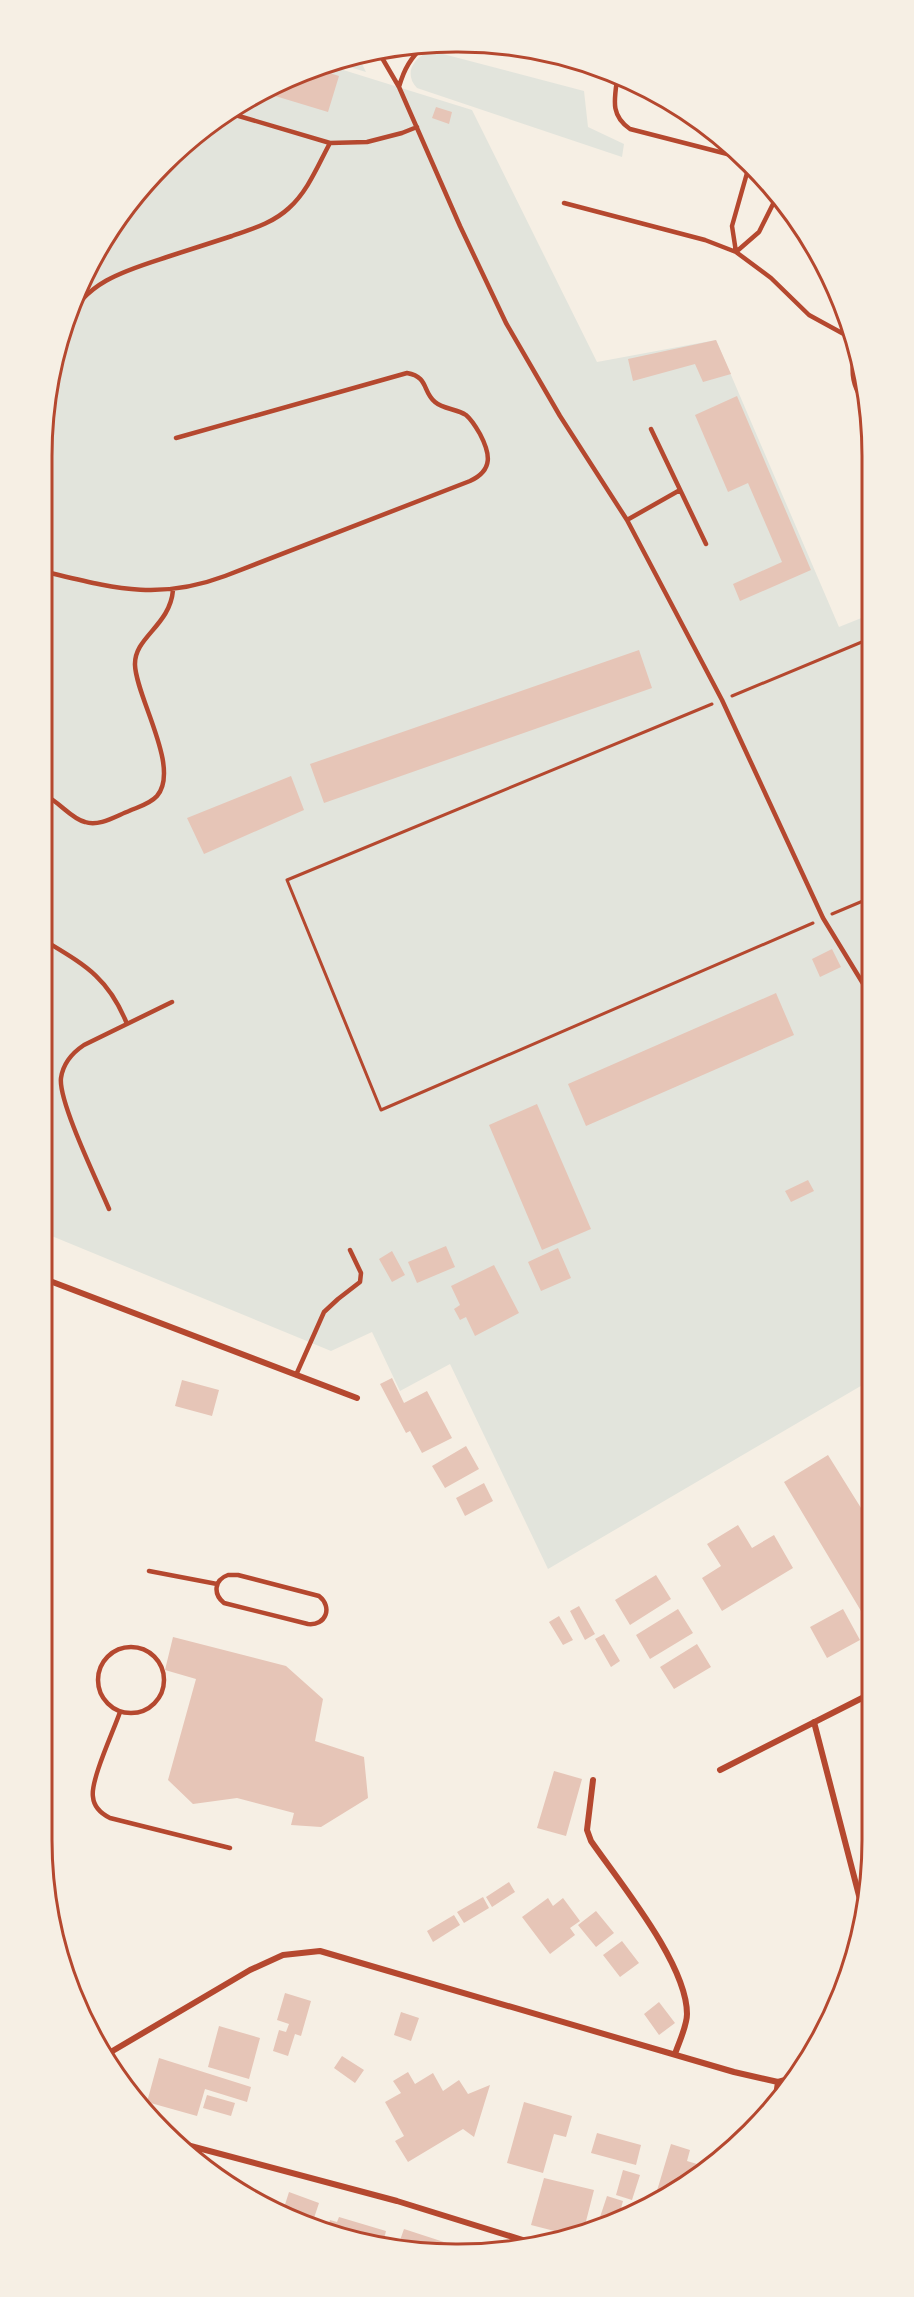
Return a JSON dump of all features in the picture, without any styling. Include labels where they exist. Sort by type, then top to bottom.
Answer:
[{"type":"street","points":[[52,1282],[357,1398]]},
{"type":"street","points":[[720,1770],[862,1698]]},
{"type":"street","points":[[814,1722],[858,1892]]},
{"type":"street","points":[[593,1780],[587,1830],[591,1841],[664,1947],[682,1987],[687,2015],[675,2054]]},
{"type":"street","points":[[112,2051],[250,1970],[283,1956],[320,1951],[734,2072],[782,2081]]},
{"type":"street","points":[[777,2087],[778,2082]]},
{"type":"street","points":[[193,2147],[397,2201],[521,2239]]},
{"type":"lane","points":[[399,87],[404,71],[414,55]]},
{"type":"lane","points":[[383,59],[399,87],[459,226],[506,323],[560,416],[627,520],[722,700],[823,918],[862,982]]},
{"type":"lane","points":[[616,85],[615,112],[630,129],[724,153]]},
{"type":"lane","points":[[240,116],[330,143],[367,142],[417,127]]},
{"type":"lane","points":[[86,296],[119,273],[254,228],[279,217],[299,198],[330,143]]},
{"type":"lane","points":[[736,252],[732,226],[747,175]]},
{"type":"lane","points":[[564,203],[705,240],[736,252],[771,278],[809,315],[842,333]]},
{"type":"lane","points":[[736,252],[759,232],[773,205]]},
{"type":"lane","points":[[52,573],[128,590],[173,590],[208,583],[470,481],[483,472],[489,457],[488,449],[471,420],[460,412],[436,403],[420,378],[407,373],[176,438]]},
{"type":"lane","points":[[651,429],[706,544]]},
{"type":"lane","points":[[627,520],[680,490]]},
{"type":"lane","points":[[52,799],[79,820],[89,824],[100,822],[145,804],[158,795],[164,780],[164,772],[155,731],[135,665],[139,647],[167,614],[173,590]]},
{"type":"lane","points":[[52,945],[89,968],[101,980],[121,1008],[127,1024]]},
{"type":"lane","points":[[109,1209],[63,1098],[61,1077],[69,1059],[76,1051],[172,1002]]},
{"type":"lane","points":[[296,1375],[324,1312],[360,1282],[360,1269],[350,1250]]},
{"type":"lane","points":[[149,1571],[217,1584]]},
{"type":"lane","points":[[238,1575],[319,1596],[326,1603],[327,1612],[322,1621],[313,1624],[228,1604],[218,1597],[217,1584],[223,1577],[238,1575]]},
{"type":"lane","points":[[138,1647],[149,1652],[158,1660],[165,1681],[163,1692],[157,1702],[143,1712],[132,1714],[120,1712],[102,1698],[98,1687],[98,1675],[108,1656],[117,1650],[138,1647]]},
{"type":"lane","points":[[120,1712],[92,1790],[94,1804],[110,1818],[230,1848]]},
{"type":"path","points":[[862,642],[287,880],[381,1110],[862,901]]},
{"type":"shaded area","points":[[429,53],[443,54],[584,91],[588,127],[624,144],[622,157],[417,88],[411,78],[411,69],[421,56]]},
{"type":"shaded area","points":[[362,64],[366,72],[349,67]]},
{"type":"shaded area","points":[[341,69],[472,110],[597,362],[716,340],[839,627],[862,618],[862,1385],[548,1569],[450,1364],[400,1391],[372,1332],[331,1351],[52,1236],[53,431],[66,352],[94,278],[136,211],[153,190],[190,153],[232,121],[302,83]]},
{"type":"building","points":[[330,73],[339,76],[328,112],[275,96]]},
{"type":"building","points":[[436,107],[452,112],[449,124],[432,118]]},
{"type":"building","points":[[716,340],[731,374],[703,382],[695,364],[633,381],[628,359]]},
{"type":"building","points":[[737,396],[811,570],[740,601],[733,584],[782,562],[748,483],[728,492],[695,415]]},
{"type":"building","points":[[639,650],[652,688],[324,803],[310,764]]},
{"type":"building","points":[[291,776],[304,810],[204,854],[187,818]]},
{"type":"building","points":[[832,949],[841,967],[820,977],[812,959]]},
{"type":"building","points":[[776,993],[794,1035],[586,1126],[568,1084]]},
{"type":"building","points":[[537,1104],[591,1229],[542,1250],[489,1125]]},
{"type":"building","points":[[808,1180],[814,1191],[791,1202],[785,1191]]},
{"type":"building","points":[[446,1246],[455,1267],[417,1283],[408,1262]]},
{"type":"building","points":[[558,1248],[571,1278],[541,1291],[528,1262]]},
{"type":"building","points":[[392,1251],[405,1275],[392,1282],[379,1259]]},
{"type":"building","points":[[494,1265],[519,1313],[475,1336],[466,1317],[460,1320],[454,1309],[460,1305],[451,1286]]},
{"type":"building","points":[[392,1378],[404,1403],[427,1391],[452,1438],[422,1453],[410,1431],[406,1433],[380,1384]]},
{"type":"building","points":[[182,1380],[219,1390],[212,1416],[175,1406]]},
{"type":"building","points":[[466,1446],[479,1469],[445,1488],[432,1466]]},
{"type":"building","points":[[828,1455],[862,1510],[862,1610],[861,1611],[784,1482]]},
{"type":"building","points":[[484,1483],[493,1501],[465,1516],[456,1498]]},
{"type":"building","points":[[738,1525],[752,1548],[774,1535],[793,1568],[722,1611],[702,1578],[721,1566],[707,1544]]},
{"type":"building","points":[[656,1575],[671,1599],[630,1625],[615,1600]]},
{"type":"building","points":[[579,1606],[595,1634],[585,1640],[570,1611]]},
{"type":"building","points":[[678,1609],[693,1633],[650,1659],[636,1635]]},
{"type":"building","points":[[843,1609],[860,1640],[827,1658],[810,1627]]},
{"type":"building","points":[[559,1616],[573,1640],[563,1645],[549,1622]]},
{"type":"building","points":[[604,1634],[620,1661],[611,1667],[595,1639]]},
{"type":"building","points":[[173,1637],[286,1666],[323,1699],[315,1741],[364,1757],[368,1798],[321,1827],[291,1825],[294,1813],[237,1798],[193,1804],[168,1780],[196,1679],[165,1670]]},
{"type":"building","points":[[697,1644],[711,1667],[674,1689],[660,1667]]},
{"type":"building","points":[[554,1771],[582,1779],[566,1836],[537,1828]]},
{"type":"building","points":[[509,1882],[515,1892],[492,1907],[486,1897]]},
{"type":"building","points":[[483,1897],[489,1908],[464,1923],[457,1912]]},
{"type":"building","points":[[548,1898],[553,1906],[563,1898],[580,1921],[570,1928],[575,1935],[550,1954],[522,1917]]},
{"type":"building","points":[[596,1911],[614,1933],[596,1947],[578,1925]]},
{"type":"building","points":[[454,1915],[460,1925],[433,1942],[427,1931]]},
{"type":"building","points":[[622,1941],[639,1963],[620,1977],[603,1955]]},
{"type":"building","points":[[285,1993],[311,2001],[301,2036],[295,2034],[288,2056],[273,2051],[279,2030],[286,2032],[289,2024],[277,2020]]},
{"type":"building","points":[[659,2002],[675,2023],[659,2035],[644,2014]]},
{"type":"building","points":[[401,2012],[419,2018],[411,2041],[394,2035]]},
{"type":"building","points":[[219,2026],[260,2038],[249,2079],[208,2067]]},
{"type":"building","points":[[342,2056],[364,2070],[355,2083],[334,2068]]},
{"type":"building","points":[[159,2058],[251,2087],[247,2102],[205,2089],[197,2116],[147,2100]]},
{"type":"building","points":[[408,2072],[415,2084],[433,2073],[443,2091],[459,2080],[468,2094],[490,2085],[474,2137],[463,2129],[408,2162],[395,2141],[404,2136],[385,2102],[401,2093],[393,2081]]},
{"type":"building","points":[[207,2095],[235,2103],[231,2116],[203,2108]]},
{"type":"building","points":[[524,2102],[572,2116],[566,2137],[554,2134],[543,2173],[507,2163]]},
{"type":"building","points":[[597,2133],[641,2145],[636,2165],[591,2153]]},
{"type":"building","points":[[671,2144],[690,2150],[687,2161],[698,2164],[657,2191]]},
{"type":"building","points":[[623,2170],[640,2175],[632,2200],[616,2195]]},
{"type":"building","points":[[544,2178],[594,2190],[585,2224],[558,2232],[531,2225]]},
{"type":"building","points":[[289,2192],[319,2203],[314,2218],[285,2206]]},
{"type":"building","points":[[607,2196],[623,2201],[621,2210],[600,2218]]},
{"type":"building","points":[[339,2217],[386,2231],[384,2238],[329,2224],[330,2220],[337,2222]]},
{"type":"building","points":[[404,2229],[447,2243],[431,2244],[400,2240]]}]
